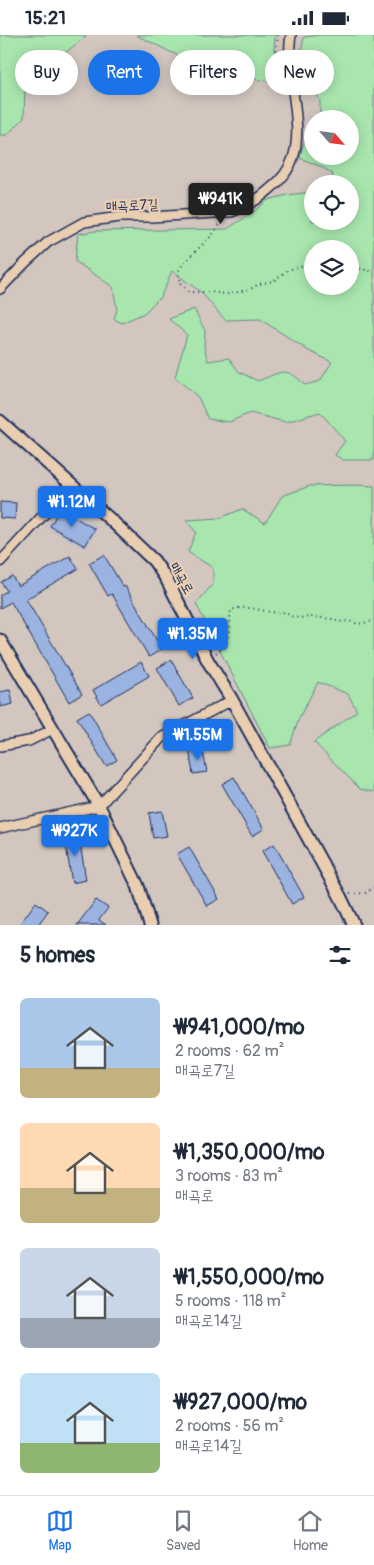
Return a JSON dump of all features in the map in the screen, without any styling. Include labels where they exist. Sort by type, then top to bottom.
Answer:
[{"type":"street","name":"매곡로7길","points":[[0,289],[48,242],[84,222],[120,217],[228,213],[243,208],[266,193],[287,171],[293,159],[297,142],[289,48],[291,35]]},
{"type":"street","name":"매곡로","points":[[0,421],[154,561],[171,588],[208,661],[232,700],[340,896],[354,925]]},
{"type":"street","points":[[0,562],[71,485]]},
{"type":"street","points":[[0,640],[99,806],[138,886],[150,925]]},
{"type":"street","points":[[0,828],[99,806],[161,738],[232,700]]},
{"type":"street","points":[[0,746],[29,741],[53,729]]},
{"type":"path","points":[[276,50],[278,35]]},
{"type":"path","points":[[228,213],[213,234],[183,264],[178,272],[180,284],[189,291],[210,291],[228,294],[238,292],[273,281],[288,270],[304,265]]},
{"type":"path","points":[[359,269],[374,272]]},
{"type":"path","points":[[208,661],[221,649],[228,639],[231,610],[238,608],[251,607],[275,614],[285,613],[299,618],[313,617],[358,624],[374,621]]},
{"type":"path","points":[[340,896],[352,893],[366,893],[374,887]]},
{"type":"shaded area","points":[[69,503],[98,527],[86,550],[44,527],[62,504]]},
{"type":"green space","points":[[0,35],[87,35],[69,50],[15,50],[15,95],[25,95],[24,118],[7,135],[0,135]]},
{"type":"green space","points":[[136,35],[275,35],[274,50],[265,50],[265,81],[255,79],[255,50],[170,50],[170,52]]},
{"type":"green space","points":[[320,35],[374,35],[374,460],[343,460],[335,455],[345,441],[320,412],[286,422],[250,413],[229,422],[208,419],[198,397],[175,377],[187,335],[169,319],[194,309],[205,331],[204,347],[208,361],[229,358],[239,372],[258,381],[283,372],[293,375],[305,385],[320,381],[332,362],[309,351],[260,319],[225,320],[201,292],[172,271],[161,296],[144,313],[122,323],[114,319],[117,310],[113,287],[75,261],[78,234],[95,231],[227,229],[251,214],[268,200],[304,193],[304,230],[359,230],[359,175],[333,175],[317,165],[359,165],[359,110],[320,110],[320,101],[317,95],[334,95],[334,50],[302,50],[304,37]]},
{"type":"green space","points":[[304,142],[304,160],[300,158]]},
{"type":"green space","points":[[310,486],[374,486],[374,792],[360,789],[314,742],[357,711],[348,694],[318,682],[299,718],[290,745],[270,748],[196,604],[213,584],[213,568],[188,552],[196,532],[186,520],[220,518],[242,509],[265,523],[282,496]]},
{"type":"building","points":[[0,502],[16,503],[15,519],[0,518]]},
{"type":"building","points":[[60,509],[95,529],[85,546],[50,526]]},
{"type":"building","points":[[104,555],[123,587],[125,586],[162,649],[149,657],[112,594],[108,596],[89,563]]},
{"type":"building","points":[[70,556],[78,569],[26,599],[82,694],[69,702],[11,602],[0,608],[0,595],[7,591],[1,582],[12,576],[18,586]]},
{"type":"building","points":[[171,660],[193,698],[179,706],[157,668]]},
{"type":"building","points":[[141,662],[149,676],[101,704],[93,690]]},
{"type":"building","points":[[10,690],[13,704],[0,707],[0,692]]},
{"type":"building","points":[[89,711],[117,760],[106,766],[77,718]]},
{"type":"building","points":[[202,747],[207,772],[193,774],[189,749]]},
{"type":"building","points":[[234,777],[264,829],[252,836],[222,784]]},
{"type":"building","points":[[162,811],[167,836],[153,838],[149,813]]},
{"type":"building","points":[[78,831],[86,880],[72,883],[64,833]]},
{"type":"building","points":[[274,844],[304,897],[292,904],[262,851]]},
{"type":"building","points":[[189,847],[219,899],[207,906],[177,854]]},
{"type":"building","points":[[96,900],[108,908],[99,920],[106,925],[77,925]]},
{"type":"building","points":[[36,902],[48,911],[38,925],[19,925]]}]
